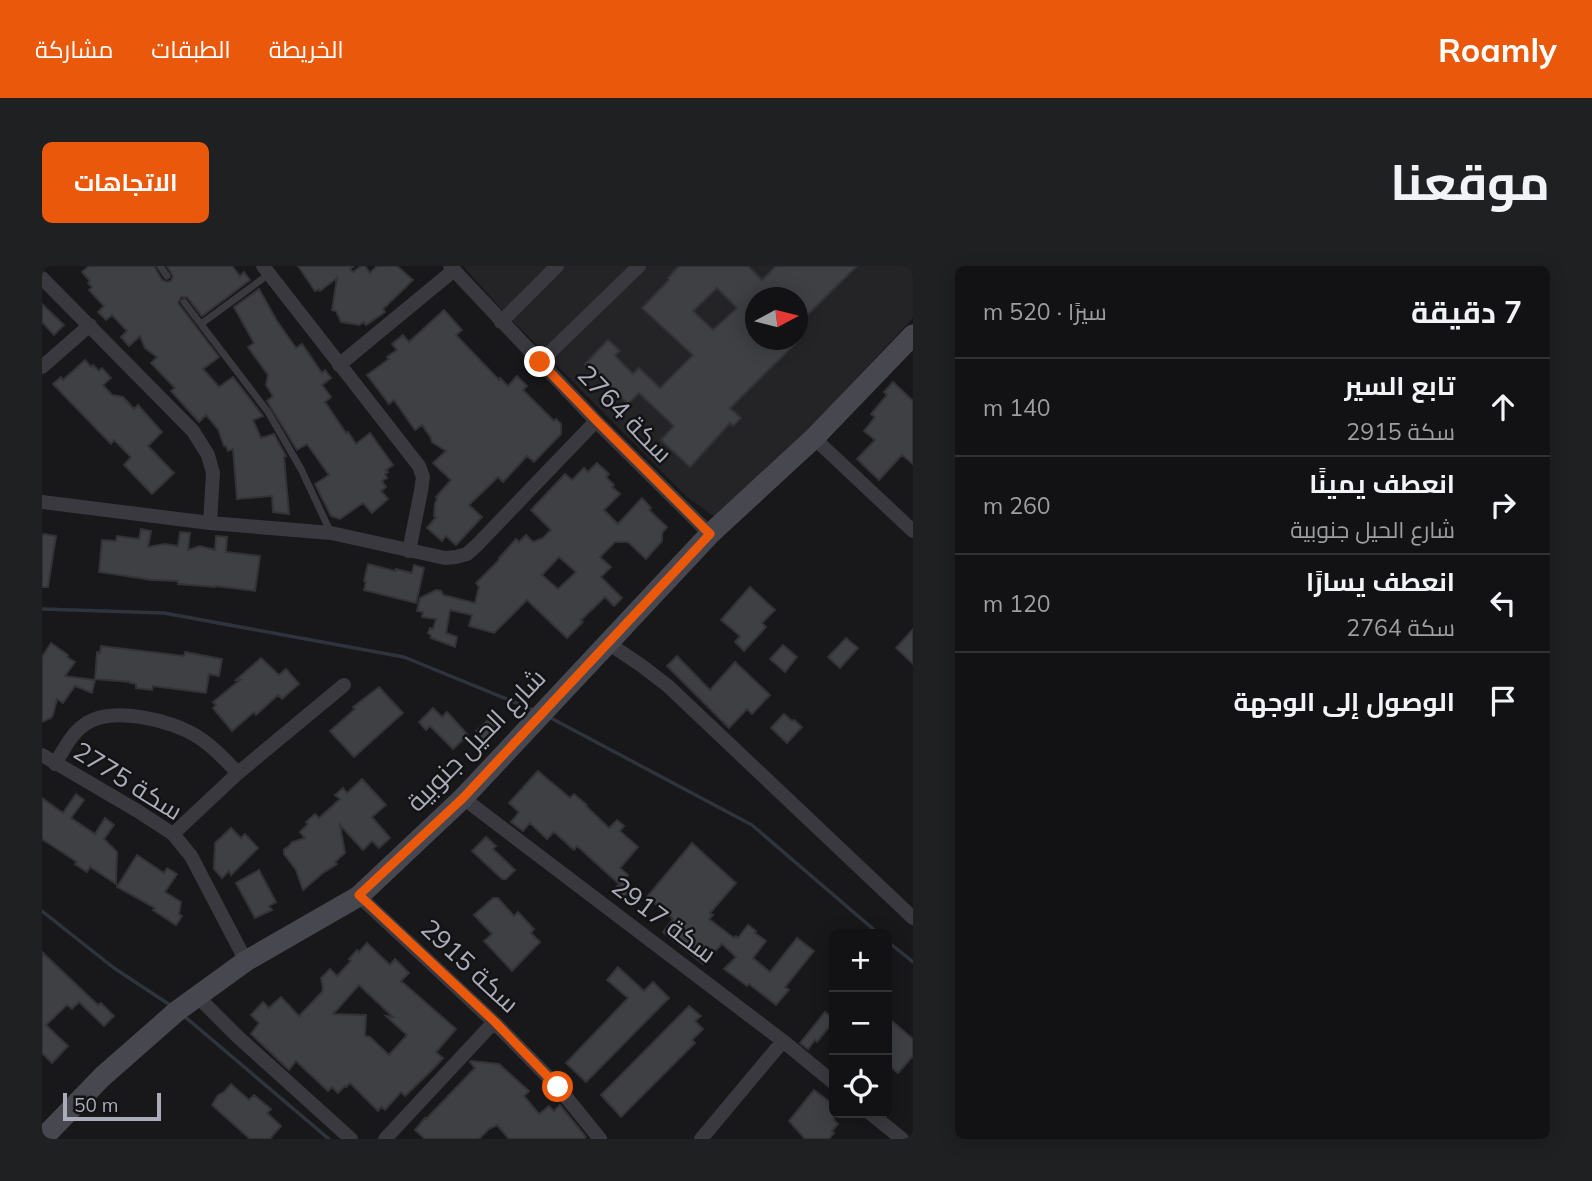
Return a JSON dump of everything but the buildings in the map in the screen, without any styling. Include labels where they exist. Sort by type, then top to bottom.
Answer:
[{"type":"street","points":[[501,322],[557,266]]},
{"type":"street","points":[[540,362],[639,266]]},
{"type":"street","points":[[339,365],[452,268]]},
{"type":"street","name":"سكة 2764","points":[[452,268],[597,421],[710,534]]},
{"type":"street","points":[[266,270],[419,466],[423,477],[409,551]]},
{"type":"street","points":[[42,278],[193,431],[208,454],[213,472],[210,523]]},
{"type":"street","points":[[42,367],[90,325]]},
{"type":"street","name":"شارع الحيل جنوبية","points":[[42,1139],[102,1077],[177,1011],[246,961],[359,895],[463,798],[710,534],[814,438],[913,335]]},
{"type":"street","points":[[42,502],[210,523],[331,533],[444,558],[456,557],[467,554],[597,421]]},
{"type":"street","points":[[814,438],[913,531]]},
{"type":"street","points":[[608,643],[668,686],[913,918]]},
{"type":"street","points":[[173,834],[238,773],[344,684]]},
{"type":"street","points":[[55,764],[74,734],[86,723],[106,717],[131,715],[172,725],[196,735],[238,773]]},
{"type":"street","name":"سكة 2775","points":[[42,755],[173,834],[191,856],[246,961]]},
{"type":"street","name":"سكة 2917","points":[[463,798],[829,1079]]},
{"type":"street","name":"سكة 2915","points":[[359,895],[495,1022],[558,1087],[600,1139]]},
{"type":"street","points":[[197,996],[351,1139]]},
{"type":"street","points":[[384,1139],[495,1022]]},
{"type":"street","points":[[701,1139],[783,1041]]},
{"type":"street","points":[[876,1118],[902,1139]]},
{"type":"lane","points":[[160,266],[167,276]]},
{"type":"lane","points":[[201,324],[266,270]]},
{"type":"lane","points":[[184,302],[268,412],[301,469],[331,533]]},
{"type":"shaded area","points":[[463,266],[913,266],[913,318],[804,434],[715,517],[687,497],[503,311]]},
{"type":"waterway","points":[[42,609],[164,613],[404,657],[536,711]]},
{"type":"waterway","points":[[549,717],[752,825],[873,929]]},
{"type":"waterway","points":[[42,911],[114,968],[170,1005]]},
{"type":"waterway","points":[[892,945],[913,962]]},
{"type":"waterway","points":[[184,1016],[329,1139]]},
{"type":"route","points":[[540,362],[710,534],[463,798],[359,895],[495,1022],[558,1087]]}]
